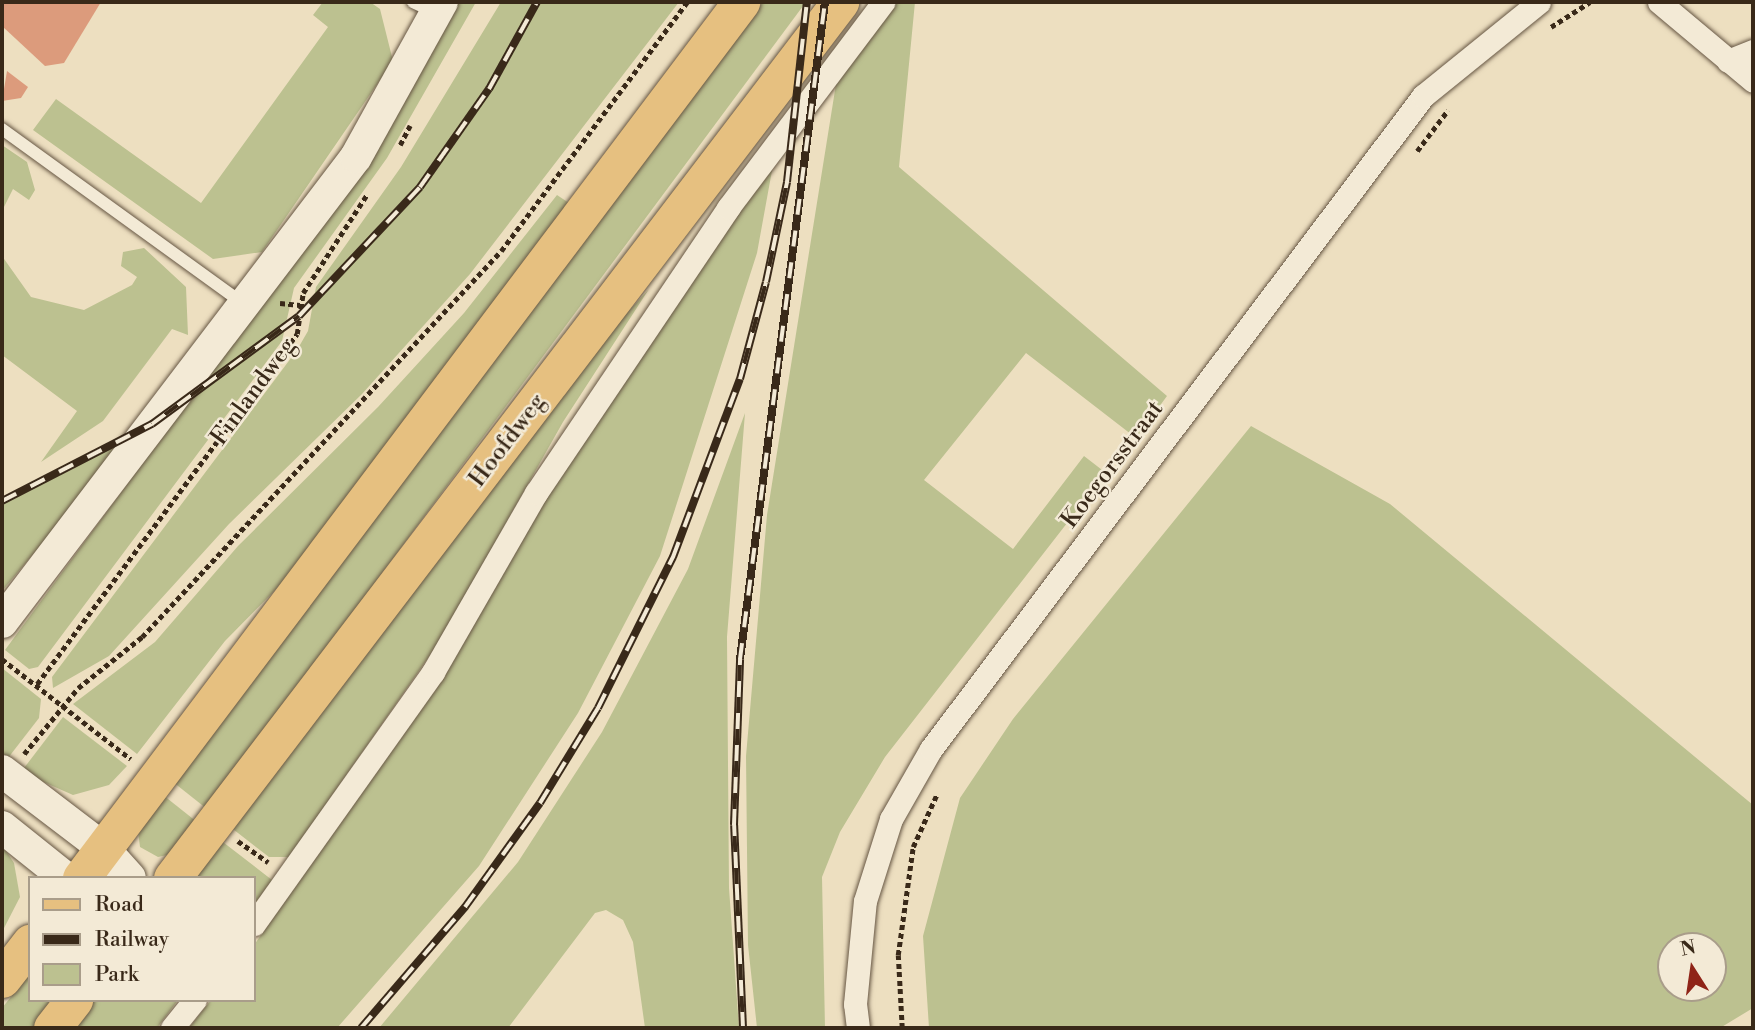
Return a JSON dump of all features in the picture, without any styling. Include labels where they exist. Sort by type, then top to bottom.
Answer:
[{"type":"main road","points":[[82,876],[741,2]]},
{"type":"main road","name":"Hoofdweg","points":[[174,876],[840,2]]},
{"type":"main road","points":[[2,979],[28,946]]},
{"type":"main road","points":[[52,1028],[72,1002]]},
{"type":"street","points":[[256,921],[433,672],[536,494],[728,208],[883,2]]},
{"type":"street","name":"Koegorsstraat","points":[[858,1028],[855,1003],[865,901],[891,820],[931,749],[1423,96],[1539,2]]},
{"type":"street","points":[[1659,2],[1753,81]]},
{"type":"street","points":[[2,622],[356,157],[430,6]]},
{"type":"street","points":[[1728,61],[1753,51]]},
{"type":"street","points":[[4,773],[103,848],[128,876]]},
{"type":"street","points":[[2,827],[63,876]]},
{"type":"street","points":[[172,1028],[193,1002]]},
{"type":"lane","points":[[2,129],[244,304]]},
{"type":"path","points":[[4,773],[78,688],[142,637],[501,251],[687,2]]},
{"type":"path","points":[[1546,30],[1590,2]]},
{"type":"path","points":[[1414,155],[1456,102]]},
{"type":"path","points":[[391,158],[416,111]]},
{"type":"path","name":"Finlandweg","points":[[37,684],[293,340],[303,293],[369,192]]},
{"type":"path","points":[[902,1028],[898,955],[913,847],[941,785]]},
{"type":"green space","points":[[323,2],[370,2],[380,9],[393,61],[262,252],[213,259],[33,130],[56,99],[201,203],[328,27],[313,15]]},
{"type":"green space","points":[[454,2],[476,2],[387,158],[294,288],[282,341],[38,667],[29,669],[5,650],[268,293]]},
{"type":"green space","points":[[501,2],[679,2],[470,274],[362,394],[229,524],[109,656],[53,688],[52,677],[297,350],[308,331],[316,287],[401,167]]},
{"type":"green space","points":[[763,2],[806,2],[207,809],[173,782]]},
{"type":"green space","points":[[892,2],[915,2],[899,167],[1167,396],[1136,438],[1026,353],[924,480],[1013,549],[1084,456],[1106,473],[885,757],[840,832],[822,877],[825,1028],[757,1028],[748,945],[746,756],[767,515],[836,84]]},
{"type":"green space","points":[[2,145],[27,162],[35,190],[29,200],[13,189],[2,211]]},
{"type":"green space","points":[[773,165],[757,253],[660,556],[578,713],[479,866],[337,1028],[189,1028],[209,1002],[256,1002],[256,942],[416,716],[511,548],[699,263]]},
{"type":"green space","points":[[557,195],[569,203],[298,567],[225,641],[137,754],[73,704],[155,642],[238,546],[378,407],[464,313]]},
{"type":"green space","points":[[144,248],[186,287],[188,335],[172,329],[103,421],[41,462],[77,411],[2,355],[2,256],[31,297],[84,310],[132,285],[137,277],[121,266],[123,252]]},
{"type":"green space","points":[[649,289],[563,422],[437,645],[289,857],[269,857],[229,826],[603,339]]},
{"type":"green space","points":[[745,413],[727,637],[729,888],[739,1028],[645,1028],[633,942],[623,920],[606,910],[595,913],[508,1028],[379,1028],[518,862],[602,732],[688,569]]},
{"type":"green space","points":[[1251,426],[1390,504],[1753,805],[1753,1008],[1720,1028],[929,1028],[923,936],[960,798],[1013,719]]},
{"type":"green space","points":[[121,443],[72,508],[2,591],[2,502]]},
{"type":"green space","points":[[2,668],[41,699],[39,718],[8,758],[2,752]]},
{"type":"green space","points":[[63,717],[127,766],[109,785],[73,795],[21,772]]},
{"type":"green space","points":[[163,795],[197,822],[167,855],[158,857],[140,847],[138,831]]},
{"type":"green space","points":[[219,839],[272,880],[256,902],[256,876],[192,876]]},
{"type":"green space","points":[[2,845],[14,863],[20,897],[2,932]]},
{"type":"green space","points":[[28,976],[28,1002],[56,1002],[36,1028],[2,1028],[2,1008]]},
{"type":"green space","points":[[93,1002],[176,1002],[157,1028],[72,1028]]},
{"type":"building","points":[[2,2],[101,2],[64,63],[45,66],[2,26]]},
{"type":"building","points":[[7,71],[28,87],[21,98],[2,101]]},
{"type":"railway","points":[[2,501],[152,424],[299,316],[420,187],[489,89],[537,2]]},
{"type":"railway","points":[[361,1028],[465,907],[540,803],[598,708],[673,557],[740,379],[766,282],[787,182],[807,2]]},
{"type":"railway","points":[[743,1028],[734,825],[740,659],[825,2]]}]
